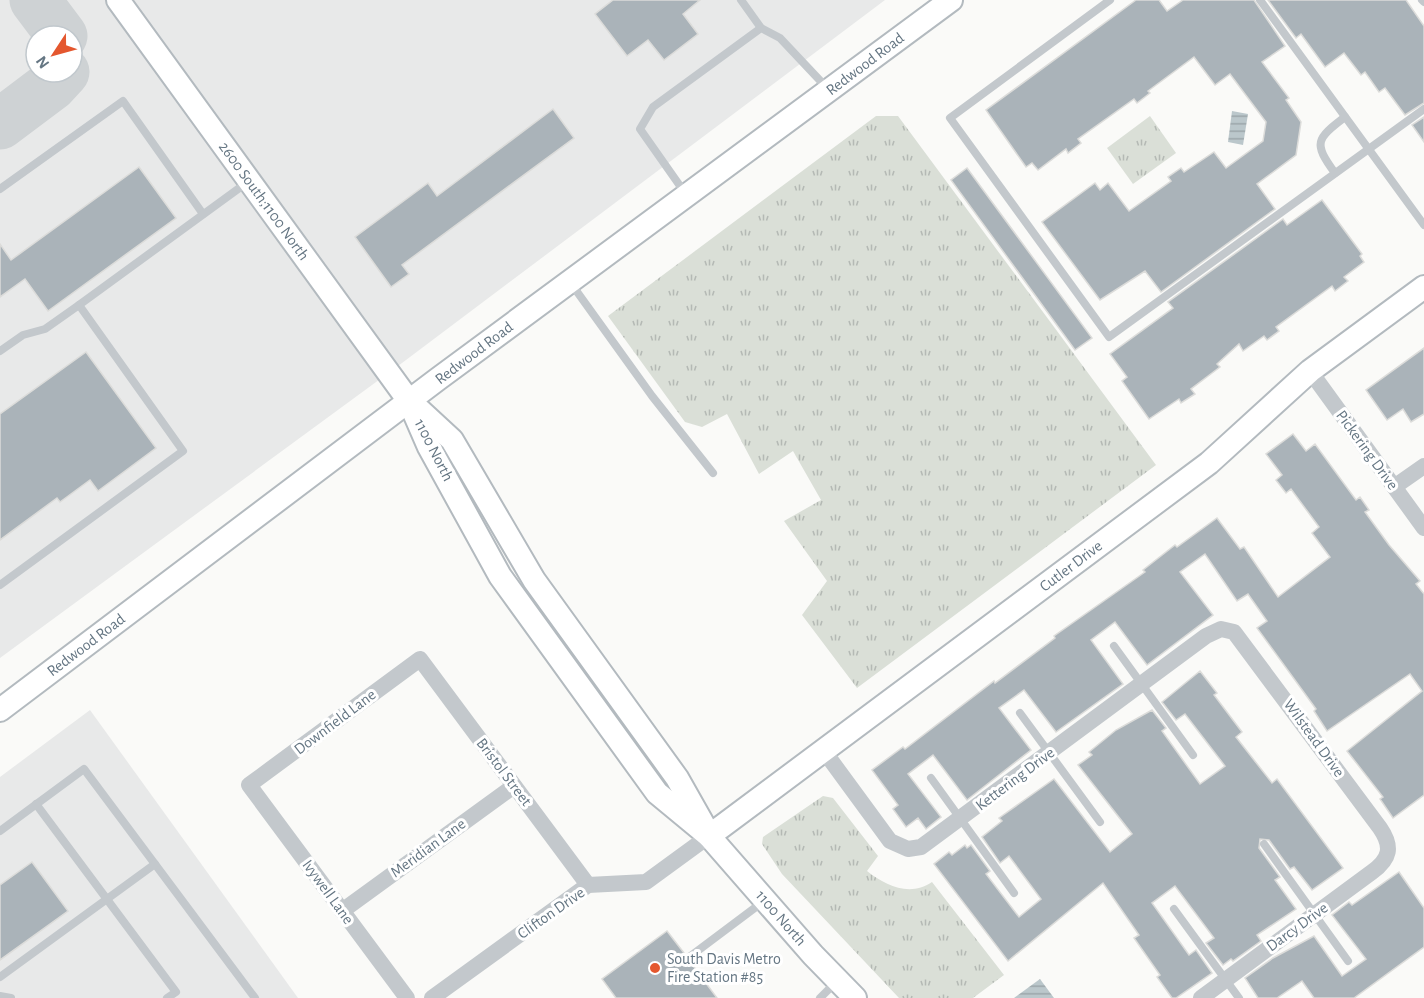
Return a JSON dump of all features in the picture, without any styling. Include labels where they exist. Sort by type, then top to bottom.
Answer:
[{"type":"main road","name":"2600 South;1100 North","points":[[118,0],[410,401]]},
{"type":"main road","name":"Redwood Road","points":[[0,710],[410,401],[951,0]]},
{"type":"main road","name":"Cutler Drive","points":[[710,836],[1209,463],[1310,371],[1424,287]]},
{"type":"main road","name":"1100 North","points":[[410,401],[429,447],[514,598],[657,793],[710,836],[855,998]]},
{"type":"street","name":"Pickering Drive","points":[[1310,371],[1424,528]]},
{"type":"street","points":[[1394,487],[1424,466]]},
{"type":"street","name":"Kettering Drive","points":[[824,751],[896,845],[908,849],[921,847],[1206,636],[1228,629]]},
{"type":"street","name":"Wilstead Drive","points":[[1228,629],[1240,636],[1380,828],[1389,844],[1389,854]]},
{"type":"street","name":"Downfield Lane","points":[[249,785],[420,659]]},
{"type":"street","name":"Bristol Street","points":[[420,659],[588,885]]},
{"type":"street","name":"Ivywell Lane","points":[[249,785],[407,998]]},
{"type":"street","name":"Meridian Lane","points":[[342,911],[514,786]]},
{"type":"street","name":"Clifton Drive","points":[[432,998],[588,885],[646,882],[710,836]]},
{"type":"street","name":"Darcy Drive","points":[[1200,998],[1380,867],[1389,854]]},
{"type":"lane","points":[[741,0],[761,28],[780,38],[829,91]]},
{"type":"lane","points":[[1110,0],[950,118],[1109,337],[1424,109]]},
{"type":"lane","points":[[1260,0],[1424,225]]},
{"type":"lane","points":[[687,196],[640,129],[653,107],[761,28]]},
{"type":"lane","points":[[0,189],[123,101],[203,214]]},
{"type":"lane","points":[[1335,173],[1321,154],[1320,140],[1325,132],[1345,117]]},
{"type":"lane","points":[[0,351],[23,335],[45,329],[249,181]]},
{"type":"lane","points":[[570,282],[668,417],[694,446],[713,473]]},
{"type":"lane","points":[[0,585],[183,451],[79,305]]},
{"type":"lane","points":[[1114,646],[1193,755]]},
{"type":"lane","points":[[1020,713],[1100,822]]},
{"type":"lane","points":[[0,831],[84,769],[255,998]]},
{"type":"lane","points":[[931,778],[1014,892]]},
{"type":"lane","points":[[36,804],[176,992],[167,998]]},
{"type":"lane","points":[[1264,844],[1348,961]]},
{"type":"lane","points":[[0,977],[156,864]]},
{"type":"lane","points":[[688,958],[766,900]]},
{"type":"lane","points":[[1174,909],[1239,998]]},
{"type":"lane","points":[[820,998],[838,980]]},
{"type":"lane","points":[[0,996],[11,998]]},
{"type":"shaded area","points":[[0,0],[885,0],[402,363],[0,658]]},
{"type":"shaded area","points":[[1232,111],[1248,114],[1243,145],[1228,142]]},
{"type":"shaded area","points":[[90,710],[298,998],[0,998],[0,777]]},
{"type":"shaded area","points":[[1040,979],[1054,998],[1014,998]]},
{"type":"green space","points":[[876,116],[898,116],[1156,465],[857,688],[802,615],[827,581],[784,521],[821,500],[793,451],[759,474],[727,414],[702,427],[685,422],[608,316]]},
{"type":"green space","points":[[1150,116],[1176,153],[1133,184],[1107,148]]},
{"type":"green space","points":[[823,796],[833,798],[878,856],[867,871],[898,888],[915,889],[932,882],[1004,975],[973,998],[899,998],[782,874],[762,844],[763,837]]},
{"type":"building","points":[[613,0],[700,0],[683,14],[698,34],[664,60],[648,40],[627,56],[595,14]]},
{"type":"building","points":[[1136,0],[1159,0],[1167,11],[1183,0],[1254,0],[1285,46],[1262,62],[1289,98],[1286,100],[1301,122],[1296,155],[1257,184],[1275,209],[1161,292],[1145,271],[1100,300],[1042,222],[1095,183],[1100,190],[1108,183],[1129,211],[1171,181],[1168,177],[1181,168],[1184,172],[1214,152],[1226,168],[1263,141],[1266,122],[1230,74],[1215,85],[1194,57],[1148,91],[1150,93],[1137,103],[1134,99],[1078,139],[1081,143],[1068,153],[1066,149],[1038,170],[1032,163],[1026,167],[986,110]]},
{"type":"building","points":[[1268,0],[1406,0],[1424,26],[1424,103],[1405,115],[1385,88],[1379,92],[1365,72],[1361,75],[1344,53],[1325,67],[1301,34],[1296,38]]},
{"type":"building","points":[[553,109],[574,138],[402,265],[409,274],[391,287],[355,237],[428,183],[437,196]]},
{"type":"building","points":[[1424,117],[1424,142],[1412,125]]},
{"type":"building","points":[[139,167],[176,218],[48,311],[25,279],[0,297],[0,244],[11,260]]},
{"type":"building","points":[[967,168],[1092,338],[1075,350],[951,180]]},
{"type":"building","points":[[1322,200],[1362,254],[1360,256],[1364,262],[1344,277],[1348,281],[1335,291],[1332,286],[1276,327],[1279,331],[1267,340],[1264,336],[1243,351],[1239,344],[1217,364],[1220,367],[1191,389],[1195,394],[1181,403],[1179,399],[1149,419],[1122,381],[1127,377],[1110,354],[1173,308],[1168,302],[1283,219],[1287,225]]},
{"type":"building","points":[[1424,348],[1424,414],[1411,422],[1403,409],[1387,420],[1366,390]]},
{"type":"building","points":[[86,352],[156,448],[98,491],[90,480],[60,502],[57,498],[0,540],[0,414]]},
{"type":"building","points":[[1293,434],[1306,451],[1315,444],[1356,500],[1360,497],[1369,510],[1365,512],[1389,545],[1420,581],[1416,584],[1424,594],[1424,795],[1393,818],[1380,799],[1383,797],[1347,751],[1422,691],[1410,674],[1327,731],[1314,711],[1316,709],[1257,628],[1267,621],[1248,594],[1237,601],[1205,554],[1180,572],[1213,615],[1147,665],[1115,622],[1091,640],[1123,684],[1056,732],[1024,690],[999,708],[1031,750],[967,800],[933,755],[908,774],[941,817],[926,829],[918,818],[906,827],[893,809],[898,805],[872,770],[903,747],[905,749],[1055,638],[1054,636],[1145,572],[1143,570],[1175,545],[1177,547],[1217,518],[1240,549],[1244,547],[1278,597],[1330,557],[1312,533],[1319,527],[1291,489],[1286,493],[1276,480],[1282,475],[1266,454]]},
{"type":"building","points":[[1200,671],[1217,693],[1214,695],[1242,732],[1236,737],[1272,783],[1277,779],[1343,868],[1312,890],[1294,867],[1290,869],[1269,840],[1260,839],[1259,848],[1280,877],[1275,880],[1296,909],[1257,935],[1261,941],[1233,961],[1231,959],[1223,965],[1206,943],[1214,938],[1175,886],[1152,903],[1189,955],[1196,950],[1212,973],[1176,998],[1172,998],[1157,977],[1160,975],[1134,938],[1139,935],[1103,883],[1008,961],[934,864],[949,852],[952,855],[965,845],[967,848],[971,845],[990,871],[986,874],[1019,917],[1041,899],[1009,856],[1000,863],[982,837],[1002,821],[999,818],[1054,779],[1110,852],[1132,834],[1078,765],[1092,755],[1089,752],[1116,730],[1152,710],[1166,728],[1162,731],[1200,784],[1225,766],[1185,714],[1176,720],[1162,702]]},
{"type":"building","points":[[32,862],[68,911],[0,960],[0,885]]},
{"type":"building","points":[[1399,872],[1424,908],[1424,947],[1354,998],[1314,998],[1302,981],[1277,998],[1258,998],[1245,978],[1273,958],[1314,936],[1342,976],[1366,959],[1332,915],[1349,902],[1352,905]]},
{"type":"building","name":"South Davis Metro Fire Station #85","points":[[667,931],[684,953],[683,961],[691,963],[717,998],[616,998],[602,979]]},
{"type":"taxiway","points":[[35,0],[53,24]]},
{"type":"taxiway","points":[[0,124],[53,84]]},
{"type":"place","name":"South Davis Metro Fire Station #85","points":[[655,968]]}]
